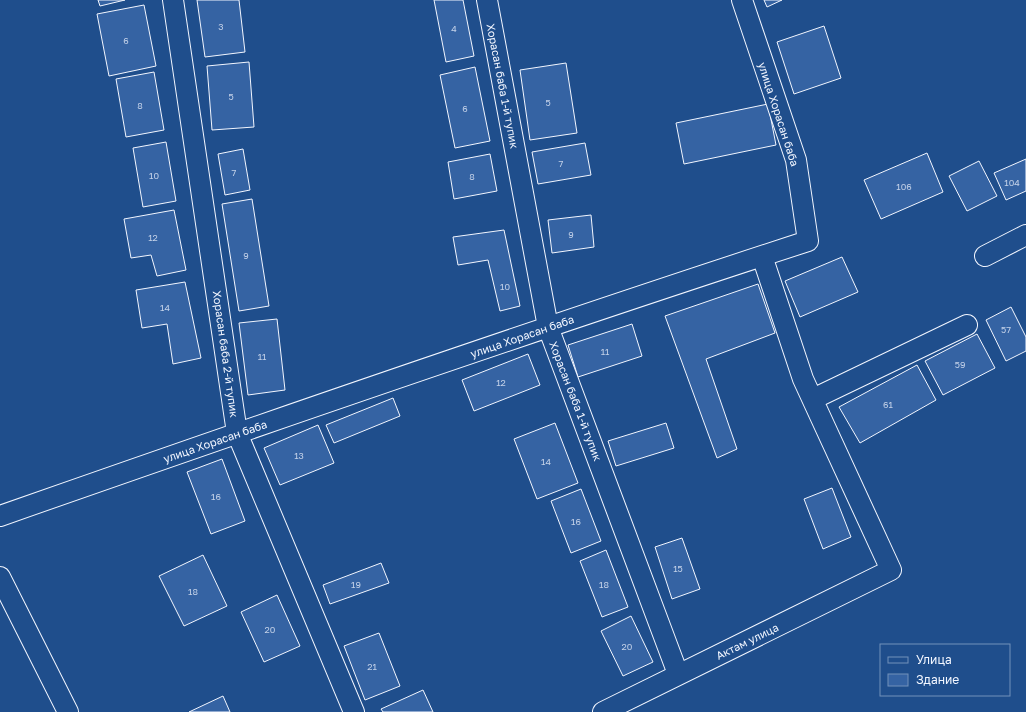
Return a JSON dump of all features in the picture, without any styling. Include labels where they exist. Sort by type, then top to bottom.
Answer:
[{"type":"street","name":"Хорасан баба 2-й тупик","points":[[173,0],[238,433],[354,712]]},
{"type":"street","name":"Хорасан баба 1-й тупик","points":[[487,0],[548,327],[678,674]]},
{"type":"street","name":"улица Хорасан баба","points":[[0,516],[548,327],[808,241],[796,160],[742,0]]},
{"type":"street","points":[[985,256],[1026,235]]},
{"type":"street","points":[[762,256],[803,379],[813,399],[967,326]]},
{"type":"street","name":"Актам улица","points":[[603,712],[892,570],[813,399]]},
{"type":"street","points":[[0,577],[68,712]]},
{"type":"building","points":[[98,0],[125,0],[100,6]]},
{"type":"building","points":[[197,0],[239,0],[245,52],[205,57]]},
{"type":"building","points":[[434,0],[463,0],[474,56],[446,62]]},
{"type":"building","points":[[764,0],[782,0],[767,7]]},
{"type":"building","points":[[144,5],[156,66],[109,76],[97,14]]},
{"type":"building","points":[[824,26],[841,78],[794,94],[777,42]]},
{"type":"building","points":[[249,62],[254,127],[212,130],[207,66]]},
{"type":"building","points":[[566,63],[577,133],[530,140],[520,70]]},
{"type":"building","points":[[475,67],[490,141],[455,148],[440,75]]},
{"type":"building","points":[[154,72],[164,130],[126,137],[116,79]]},
{"type":"building","points":[[768,104],[776,145],[684,164],[676,123]]},
{"type":"building","points":[[166,142],[176,201],[143,207],[133,148]]},
{"type":"building","points":[[585,143],[591,175],[538,184],[532,152]]},
{"type":"building","points":[[243,149],[250,190],[225,195],[218,154]]},
{"type":"building","points":[[927,153],[943,192],[881,219],[864,180]]},
{"type":"building","points":[[490,154],[497,191],[454,199],[448,162]]},
{"type":"building","points":[[1026,159],[1026,191],[1006,200],[994,173]]},
{"type":"building","points":[[979,161],[997,196],[967,211],[949,176]]},
{"type":"building","points":[[252,199],[269,306],[239,311],[222,204]]},
{"type":"building","points":[[174,210],[186,270],[157,276],[151,255],[131,258],[124,219]]},
{"type":"building","points":[[591,215],[594,247],[552,253],[548,220]]},
{"type":"building","points":[[504,230],[520,306],[500,311],[488,260],[458,265],[453,237]]},
{"type":"building","points":[[842,257],[858,292],[800,317],[785,281]]},
{"type":"building","points":[[185,282],[201,358],[173,364],[167,324],[142,328],[136,290]]},
{"type":"building","points":[[758,284],[775,333],[706,359],[737,449],[717,458],[665,316]]},
{"type":"building","points":[[1011,307],[1026,337],[1026,351],[1006,361],[986,320]]},
{"type":"building","points":[[277,319],[285,390],[248,395],[239,323]]},
{"type":"building","points":[[632,324],[642,356],[578,377],[568,345]]},
{"type":"building","points":[[977,334],[995,368],[943,395],[925,361]]},
{"type":"building","points":[[528,354],[540,385],[474,411],[462,380]]},
{"type":"building","points":[[917,365],[936,400],[860,443],[839,407]]},
{"type":"building","points":[[393,398],[400,416],[334,443],[326,425]]},
{"type":"building","points":[[555,423],[578,483],[537,499],[514,439]]},
{"type":"building","points":[[666,423],[674,448],[616,466],[608,441]]},
{"type":"building","points":[[318,425],[334,463],[280,485],[264,448]]},
{"type":"building","points":[[222,459],[245,521],[211,534],[187,472]]},
{"type":"building","points":[[832,488],[851,537],[823,549],[804,499]]},
{"type":"building","points":[[581,489],[601,541],[571,553],[551,501]]},
{"type":"building","points":[[682,538],[700,589],[672,599],[655,547]]},
{"type":"building","points":[[606,550],[628,607],[602,617],[580,561]]},
{"type":"building","points":[[203,555],[227,606],[184,626],[159,576]]},
{"type":"building","points":[[381,563],[389,583],[330,604],[323,585]]},
{"type":"building","points":[[277,595],[300,646],[264,662],[241,612]]},
{"type":"building","points":[[631,616],[653,662],[623,676],[601,631]]},
{"type":"building","points":[[379,633],[400,686],[365,700],[344,646]]},
{"type":"building","points":[[423,690],[433,712],[383,712],[381,709]]},
{"type":"building","points":[[223,696],[230,712],[189,712]]}]
